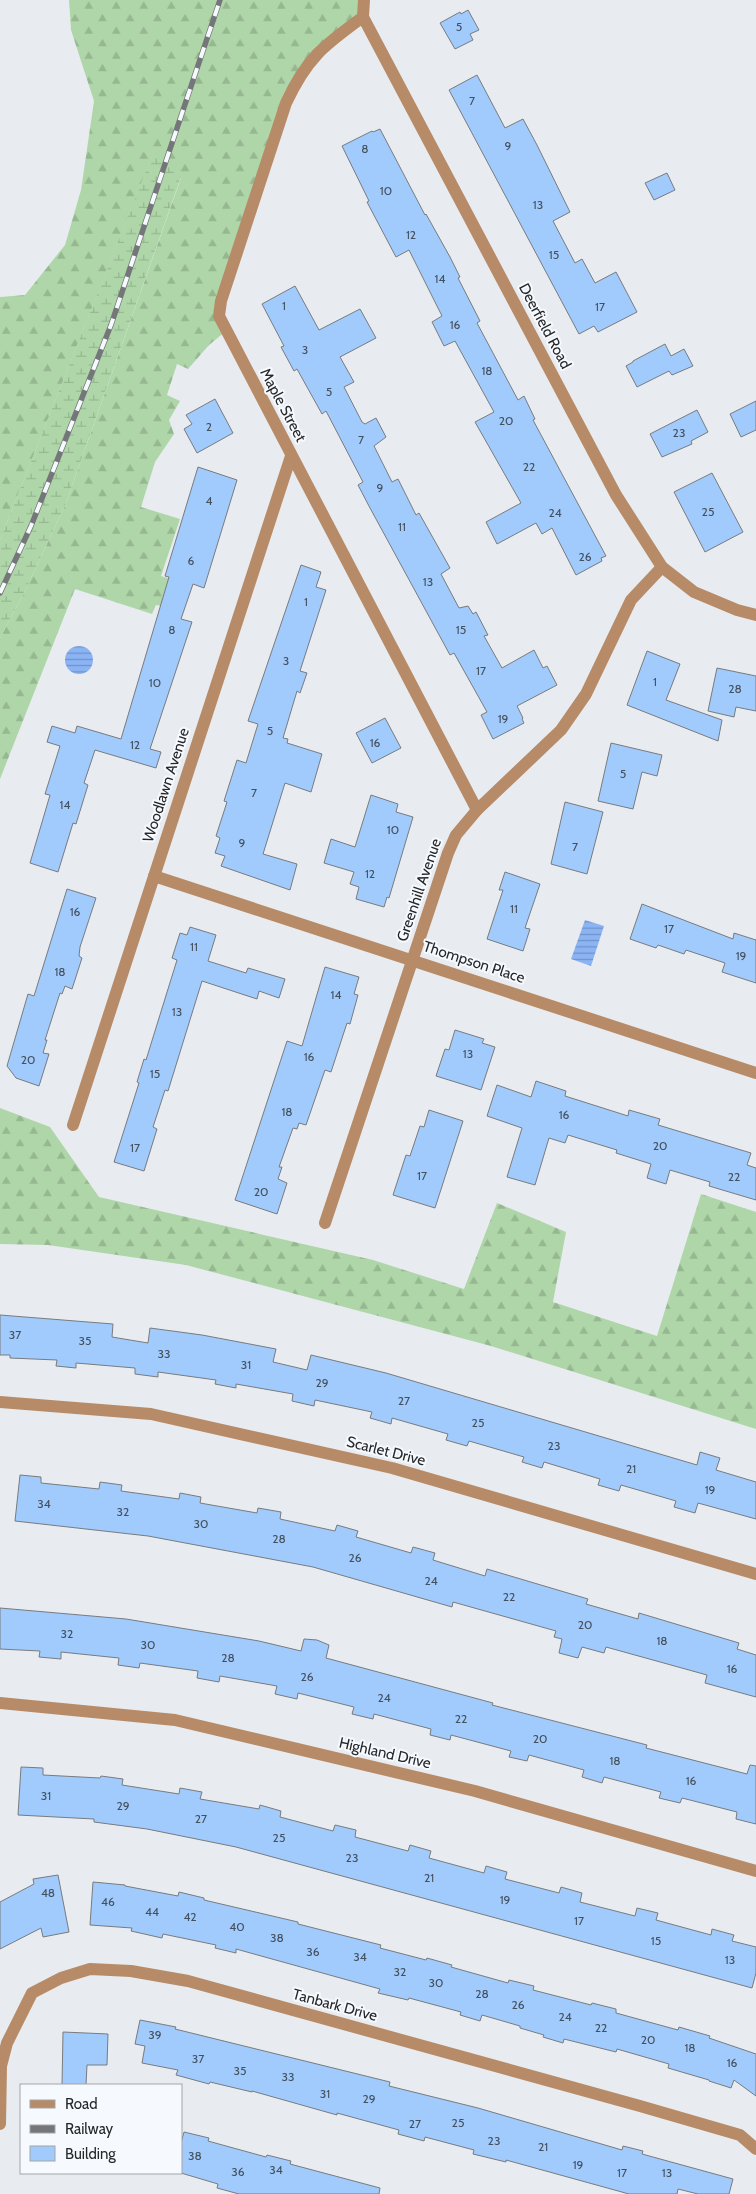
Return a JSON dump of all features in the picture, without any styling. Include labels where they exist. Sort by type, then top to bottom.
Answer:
[{"type":"street","points":[[363,17],[364,0]]},
{"type":"street","name":"Maple Street","points":[[363,17],[328,42],[309,62],[298,78],[286,103],[221,301],[219,316],[477,810]]},
{"type":"street","name":"Deerfield Road","points":[[363,17],[616,495],[662,567],[694,592],[737,610],[756,614]]},
{"type":"street","name":"Woodlawn Avenue","points":[[73,1125],[291,456]]},
{"type":"street","name":"Greenhill Avenue","points":[[326,1223],[456,835],[477,810],[561,730],[586,694],[631,600],[662,567]]},
{"type":"street","name":"Thompson Place","points":[[154,876],[413,959],[756,1073]]},
{"type":"street","name":"Scarlet Drive","points":[[0,1402],[151,1414],[392,1468],[756,1574]]},
{"type":"street","name":"Highland Drive","points":[[0,1703],[175,1720],[475,1791],[756,1870]]},
{"type":"street","name":"Tanbark Drive","points":[[0,2124],[2,2066],[7,2043],[32,1994],[61,1978],[90,1969],[130,1971],[188,1981],[740,2135],[756,2149]]},
{"type":"green space","points":[[69,0],[364,0],[363,17],[298,78],[221,301],[226,331],[209,345],[188,369],[177,364],[167,395],[180,401],[169,420],[174,434],[155,462],[141,507],[180,519],[161,576],[190,585],[184,611],[156,605],[152,614],[75,589],[0,779],[0,638],[25,591],[66,503],[181,178],[155,149],[0,540],[0,297],[25,295],[65,245],[81,190],[94,101],[71,30]]},
{"type":"green space","points":[[155,148],[181,177],[66,503],[25,591],[0,638],[0,540]]},
{"type":"green space","points":[[0,1108],[50,1127],[99,1197],[373,1260],[464,1289],[497,1203],[566,1232],[553,1302],[657,1336],[701,1194],[756,1212],[756,1429],[491,1346],[186,1265],[48,1245],[0,1244]]},
{"type":"water","points":[[79,646],[89,650],[93,660],[89,670],[79,674],[69,670],[65,660],[69,650]]},
{"type":"water","points":[[585,920],[604,926],[591,966],[571,959]]},
{"type":"building","points":[[468,10],[479,30],[470,34],[473,40],[455,49],[440,23],[460,12],[461,14]]},
{"type":"building","points":[[477,75],[505,128],[523,119],[537,145],[570,212],[553,221],[575,263],[582,259],[595,283],[616,272],[637,312],[598,332],[594,326],[579,334],[449,90]]},
{"type":"building","points":[[380,129],[460,277],[458,278],[480,321],[477,323],[518,400],[524,396],[535,419],[533,420],[606,556],[601,558],[602,561],[576,575],[552,528],[542,534],[536,523],[497,544],[486,522],[521,503],[475,422],[494,412],[455,341],[444,346],[432,322],[442,316],[409,250],[396,257],[367,202],[369,201],[342,146]]},
{"type":"building","points":[[667,173],[675,190],[654,200],[645,183]]},
{"type":"building","points":[[295,286],[319,330],[360,309],[376,338],[340,357],[354,382],[344,387],[362,422],[365,424],[376,418],[386,437],[374,446],[392,482],[398,479],[416,515],[419,513],[450,568],[441,574],[459,608],[468,606],[473,614],[476,612],[488,635],[484,636],[502,668],[534,650],[543,668],[547,666],[557,685],[517,706],[524,723],[493,739],[481,715],[487,712],[454,653],[450,655],[358,485],[363,482],[326,411],[322,414],[297,369],[294,371],[281,347],[284,346],[262,304]]},
{"type":"building","points":[[665,344],[671,356],[684,349],[693,366],[672,375],[669,371],[637,387],[626,366]]},
{"type":"building","points":[[215,399],[233,433],[197,453],[184,429],[192,424],[186,415]]},
{"type":"building","points":[[756,401],[756,430],[741,437],[730,414]]},
{"type":"building","points":[[697,410],[708,432],[691,441],[692,444],[662,457],[650,434]]},
{"type":"building","points":[[198,467],[237,480],[204,588],[193,584],[181,619],[192,622],[150,749],[161,752],[156,768],[95,750],[84,783],[88,785],[76,824],[73,823],[58,872],[30,863],[50,795],[45,794],[60,746],[47,742],[52,726],[75,733],[77,726],[121,739],[169,577],[165,576]]},
{"type":"building","points":[[712,473],[743,532],[705,552],[674,492]]},
{"type":"building","points":[[301,565],[321,572],[316,587],[326,590],[300,671],[307,673],[300,693],[297,691],[283,738],[288,739],[287,743],[322,754],[311,792],[285,783],[263,854],[297,864],[290,890],[221,866],[225,856],[215,853],[220,838],[216,836],[227,802],[224,801],[237,760],[246,763],[258,724],[248,721]]},
{"type":"building","points":[[647,651],[680,664],[666,700],[722,720],[718,741],[627,705]]},
{"type":"building","points":[[717,668],[756,676],[756,711],[736,707],[734,717],[708,711]]},
{"type":"building","points":[[385,718],[401,748],[372,763],[356,733]]},
{"type":"building","points":[[611,743],[662,755],[657,776],[642,772],[633,809],[598,801]]},
{"type":"building","points":[[371,795],[398,804],[396,812],[413,817],[389,898],[387,897],[384,907],[356,899],[359,887],[350,884],[354,872],[324,863],[331,839],[355,847]]},
{"type":"building","points":[[565,802],[603,812],[587,874],[551,864]]},
{"type":"building","points":[[505,872],[540,884],[525,928],[530,929],[523,951],[487,939],[503,890],[499,890]]},
{"type":"building","points":[[67,889],[96,898],[80,947],[79,956],[82,958],[72,989],[65,986],[62,994],[60,993],[45,1040],[47,1040],[43,1053],[49,1054],[39,1086],[16,1078],[7,1066],[28,994],[34,996]]},
{"type":"building","points":[[642,904],[733,939],[734,933],[756,940],[756,983],[722,972],[725,963],[686,950],[684,954],[658,945],[656,948],[630,939]]},
{"type":"building","points":[[190,927],[216,935],[208,961],[246,973],[248,968],[285,979],[279,998],[259,991],[257,999],[202,981],[168,1091],[165,1090],[153,1127],[157,1129],[144,1171],[114,1162],[139,1083],[137,1082],[144,1059],[146,1060],[177,960],[172,958],[180,933],[187,935]]},
{"type":"building","points":[[325,967],[359,977],[354,994],[358,995],[350,1024],[347,1023],[331,1072],[325,1070],[306,1125],[299,1123],[297,1129],[293,1128],[279,1167],[282,1167],[278,1179],[287,1183],[277,1214],[235,1200],[287,1041],[302,1046]]},
{"type":"building","points":[[455,1030],[484,1039],[482,1043],[495,1047],[481,1090],[436,1076],[445,1049],[449,1050]]},
{"type":"building","points":[[536,1081],[566,1091],[565,1096],[628,1116],[629,1110],[660,1119],[658,1125],[751,1153],[747,1165],[756,1168],[756,1200],[709,1186],[710,1182],[670,1170],[666,1184],[647,1178],[651,1164],[616,1153],[617,1150],[568,1135],[565,1143],[549,1138],[535,1185],[507,1177],[522,1128],[487,1116],[497,1085],[531,1097]]},
{"type":"building","points":[[429,1110],[463,1121],[435,1208],[393,1195],[406,1155],[410,1156],[420,1126],[424,1127]]},
{"type":"building","points":[[0,1315],[113,1324],[112,1337],[148,1343],[150,1328],[202,1335],[276,1349],[273,1362],[307,1370],[311,1355],[386,1373],[697,1465],[700,1452],[720,1458],[716,1470],[756,1482],[756,1519],[698,1503],[695,1513],[674,1507],[676,1501],[621,1485],[619,1491],[598,1485],[600,1479],[544,1462],[542,1468],[522,1462],[524,1457],[469,1441],[467,1446],[446,1440],[448,1434],[392,1418],[391,1424],[370,1418],[372,1412],[315,1400],[314,1406],[292,1401],[293,1394],[236,1384],[236,1388],[215,1384],[216,1380],[158,1372],[158,1377],[135,1374],[135,1368],[76,1363],[76,1368],[56,1366],[57,1360],[10,1358],[10,1355],[0,1355]]},
{"type":"building","points":[[20,1475],[41,1477],[41,1483],[99,1489],[100,1482],[122,1485],[121,1491],[179,1499],[180,1493],[201,1497],[200,1503],[257,1513],[258,1508],[281,1512],[280,1519],[335,1531],[337,1525],[358,1531],[356,1537],[411,1553],[413,1547],[435,1553],[433,1560],[485,1576],[487,1569],[588,1599],[586,1604],[638,1619],[639,1613],[739,1643],[737,1649],[756,1655],[756,1697],[705,1683],[707,1675],[606,1647],[604,1653],[582,1647],[578,1658],[559,1653],[562,1639],[554,1637],[556,1631],[453,1602],[452,1607],[313,1567],[148,1536],[15,1521]]},
{"type":"building","points":[[0,1608],[126,1619],[259,1641],[301,1651],[304,1639],[317,1640],[329,1645],[326,1658],[493,1703],[492,1705],[647,1745],[646,1748],[747,1774],[750,1765],[756,1766],[756,1824],[736,1819],[737,1812],[682,1798],[680,1803],[659,1798],[661,1792],[604,1777],[602,1783],[582,1777],[584,1770],[529,1755],[527,1761],[509,1757],[511,1751],[451,1735],[450,1740],[430,1735],[431,1729],[374,1714],[373,1719],[352,1714],[354,1707],[298,1693],[297,1699],[275,1694],[277,1686],[220,1676],[219,1682],[197,1678],[198,1671],[140,1663],[139,1668],[118,1665],[119,1658],[61,1652],[61,1659],[39,1657],[40,1651],[0,1649]]},
{"type":"building","points":[[21,1767],[43,1768],[43,1775],[100,1778],[101,1776],[123,1779],[122,1785],[179,1794],[180,1788],[202,1792],[200,1799],[259,1809],[260,1805],[281,1811],[280,1817],[333,1831],[335,1825],[356,1830],[355,1837],[408,1851],[410,1845],[431,1851],[429,1858],[484,1873],[486,1866],[507,1872],[505,1879],[559,1893],[561,1887],[582,1893],[580,1902],[635,1916],[637,1908],[658,1913],[656,1920],[711,1935],[712,1929],[734,1935],[732,1941],[756,1947],[756,1973],[752,1988],[236,1847],[147,1829],[94,1822],[94,1819],[18,1815]]},
{"type":"building","points":[[58,1875],[69,1932],[43,1937],[41,1928],[0,1949],[0,1902],[34,1884],[33,1879]]},
{"type":"building","points":[[93,1882],[125,1885],[178,1896],[179,1892],[204,1898],[204,1900],[298,1922],[298,1924],[381,1945],[380,1948],[426,1960],[427,1958],[452,1965],[451,1967],[508,1983],[509,1980],[534,1986],[533,1990],[591,2005],[592,2003],[616,2009],[616,2013],[678,2030],[679,2027],[710,2036],[709,2038],[756,2054],[756,2096],[734,2080],[731,2088],[668,2068],[669,2064],[617,2049],[616,2052],[564,2039],[563,2043],[520,2028],[520,2026],[482,2015],[480,2021],[460,2015],[461,2012],[409,1998],[408,2000],[378,1993],[380,1989],[236,1949],[236,1953],[215,1948],[216,1945],[163,1934],[162,1938],[131,1931],[132,1928],[90,1925]]},
{"type":"building","points":[[140,2020],[176,2027],[175,2029],[390,2082],[389,2086],[478,2108],[622,2150],[623,2146],[643,2151],[642,2154],[733,2179],[729,2194],[698,2194],[678,2189],[677,2194],[629,2194],[506,2160],[506,2162],[473,2154],[474,2150],[425,2137],[424,2141],[398,2134],[399,2130],[337,2113],[337,2115],[252,2091],[210,2082],[209,2084],[176,2075],[178,2070],[142,2063],[145,2046],[135,2044]]},
{"type":"building","points":[[63,2032],[108,2034],[107,2065],[87,2065],[86,2084],[62,2084]]},
{"type":"building","points":[[184,2132],[209,2138],[208,2141],[266,2157],[267,2155],[291,2161],[290,2164],[380,2188],[379,2194],[239,2194],[217,2188],[218,2184],[182,2173],[182,2139]]},
{"type":"railway","points":[[0,593],[31,526],[111,325],[220,0]]}]
